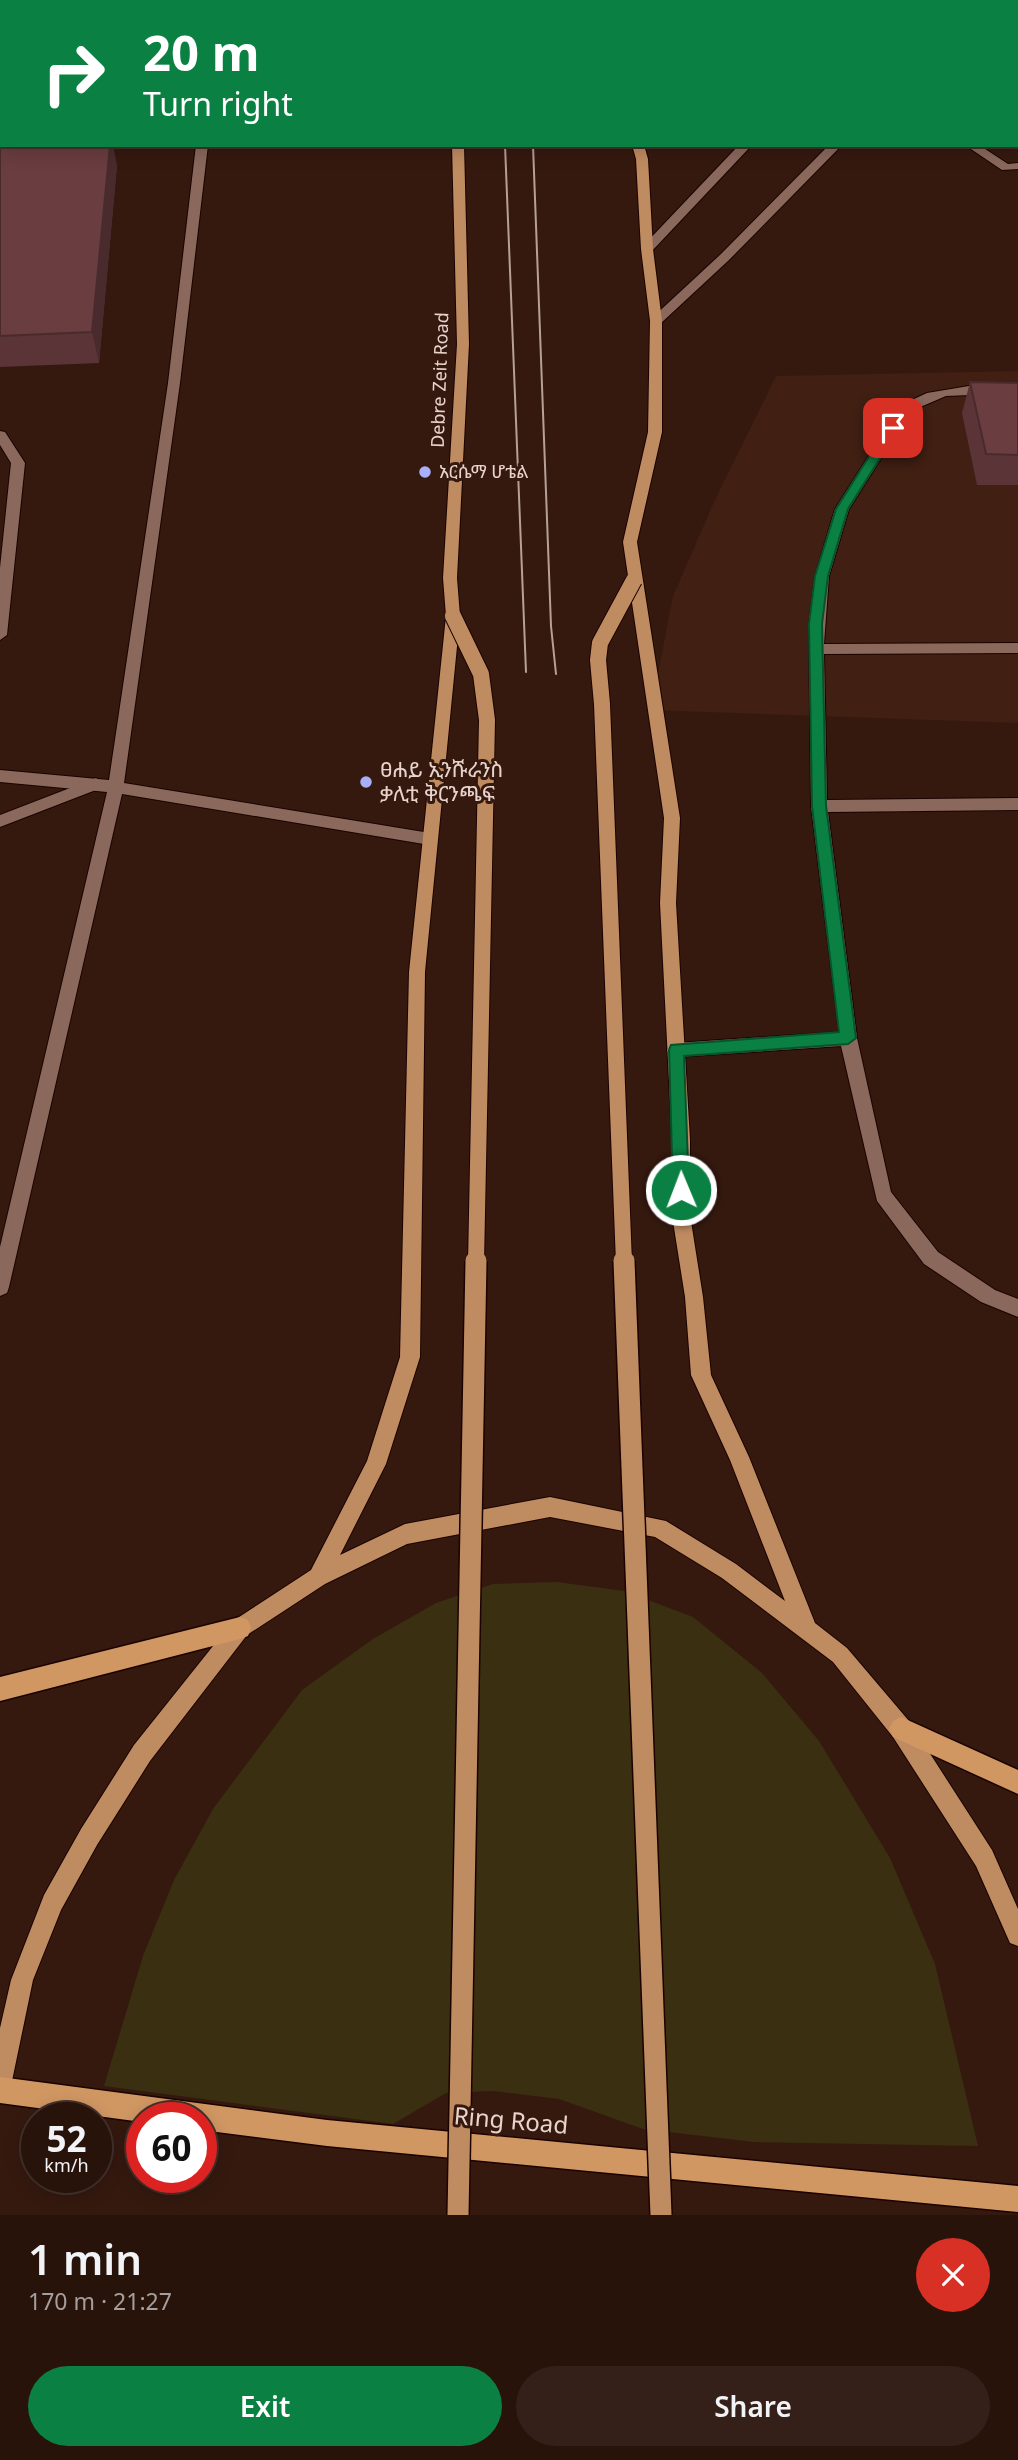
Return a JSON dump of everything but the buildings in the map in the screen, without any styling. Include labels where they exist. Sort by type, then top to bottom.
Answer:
[{"type":"highway","points":[[0,1689],[240,1628]]},
{"type":"highway","points":[[901,1728],[1018,1782]]},
{"type":"highway","name":"Ring Road","points":[[0,2090],[327,2133],[1018,2199]]},
{"type":"main road","name":"Debre Zeit Road","points":[[453,616],[450,578],[463,344],[458,147]]},
{"type":"main road","points":[[639,147],[642,159],[647,249],[656,320],[655,432],[630,542],[672,818],[668,903],[681,1215],[694,1297],[701,1375],[739,1457],[807,1630]]},
{"type":"main road","points":[[634,580],[600,643],[598,660],[602,704],[662,2215]]},
{"type":"main road","points":[[318,1577],[376,1464],[411,1357],[417,972],[453,616]]},
{"type":"main road","points":[[453,616],[481,674],[487,720],[458,2215]]},
{"type":"main road","points":[[0,2081],[22,1980],[52,1903],[89,1837],[142,1753],[240,1628],[318,1577],[405,1534],[550,1507],[659,1528],[729,1571],[840,1655],[901,1728],[984,1858],[1018,1935]]},
{"type":"street","points":[[0,1287],[116,787],[174,383],[202,147]]},
{"type":"street","points":[[647,249],[744,147]]},
{"type":"street","points":[[656,320],[725,257],[834,147]]},
{"type":"street","points":[[975,147],[1012,167],[1018,182]]},
{"type":"street","points":[[1018,389],[936,393],[920,398],[906,408],[842,509],[822,576],[816,624],[819,806],[848,1038],[883,1195],[931,1258],[988,1296],[1018,1308]]},
{"type":"street","points":[[0,435],[18,463],[0,635]]},
{"type":"street","points":[[816,649],[1018,649]]},
{"type":"street","points":[[0,776],[96,783],[430,839]]},
{"type":"street","points":[[0,821],[96,783]]},
{"type":"street","points":[[819,806],[1018,804]]},
{"type":"street","points":[[676,1050],[848,1038]]},
{"type":"shaded area","points":[[1018,371],[1018,723],[651,710],[673,596],[714,502],[776,376]]},
{"type":"shaded area","points":[[557,1582],[624,1591],[693,1617],[762,1673],[819,1741],[890,1858],[935,1964],[978,2146],[754,2142],[643,2129],[559,2099],[493,2091],[446,2093],[393,2124],[104,2086],[143,1956],[174,1880],[213,1809],[302,1690],[373,1639],[436,1603],[493,1584]]},
{"type":"tram line","points":[[505,147],[526,672]]},
{"type":"tram line","points":[[533,147],[551,626],[556,674]]},
{"type":"place","name":"አርሴማ ሆቴል","points":[[425,472]]},
{"type":"place","name":"ፀሐይ ኢንሹራንስ ቃሊቲ ቅርንጫፍ","points":[[366,782]]},
{"type":"route","points":[[681,1190],[676,1050],[848,1038],[819,806],[816,624],[822,576],[842,509],[893,428]]}]
